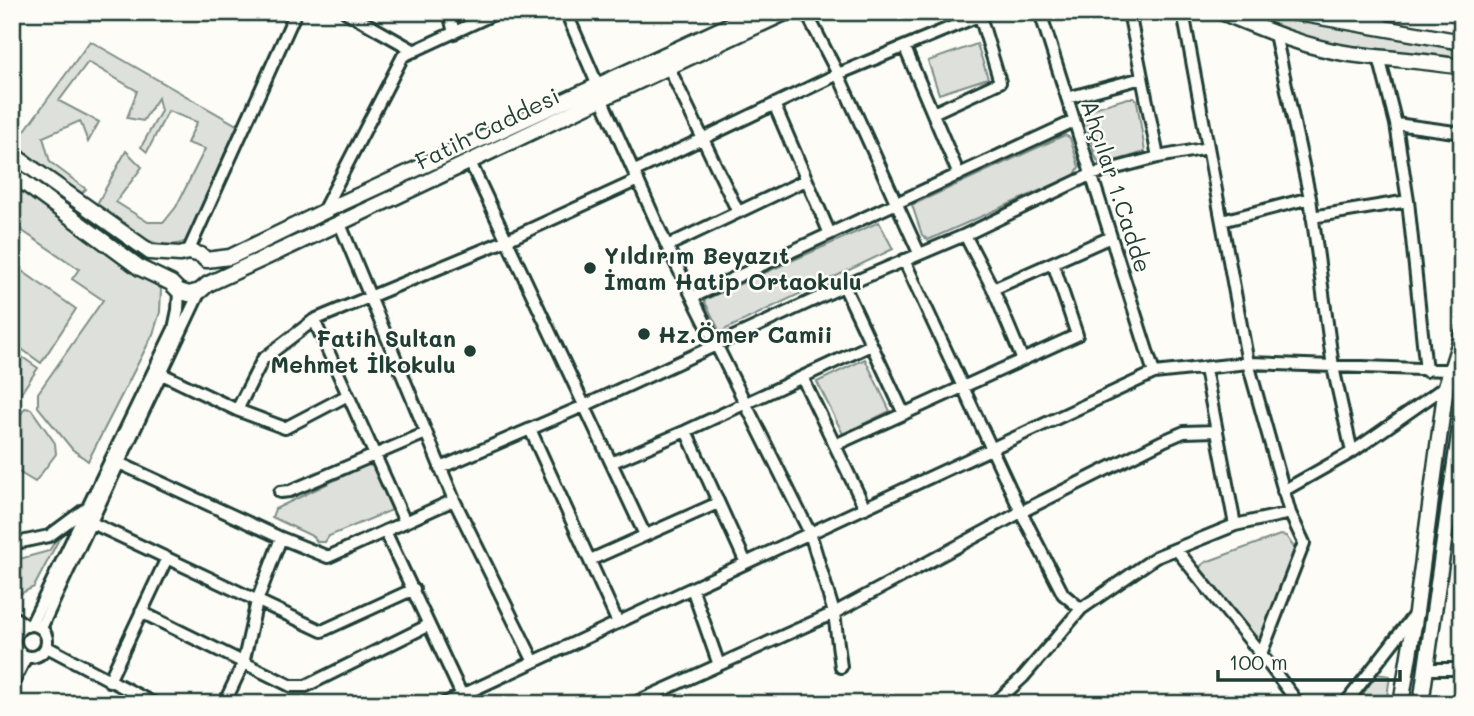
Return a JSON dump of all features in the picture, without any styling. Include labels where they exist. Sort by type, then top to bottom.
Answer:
[{"type":"main road","name":"Fatih Caddesi","points":[[12,174],[140,268],[189,294],[470,162],[758,12]]},
{"type":"main road","name":"Fatih Caddesi","points":[[206,260],[230,257],[322,212],[600,92],[668,66],[787,12]]},
{"type":"main road","points":[[1220,12],[1309,46],[1342,53],[1417,59],[1462,66]]},
{"type":"main road","points":[[1292,12],[1462,42]]},
{"type":"main road","points":[[12,153],[150,252],[201,255],[211,274],[204,288]]},
{"type":"main road","points":[[175,287],[169,272],[172,262],[184,253]]},
{"type":"main road","points":[[1401,704],[1446,386],[1462,335]]},
{"type":"main road","points":[[1421,704],[1462,414]]},
{"type":"street","points":[[184,253],[296,12]]},
{"type":"street","points":[[346,12],[415,51]]},
{"type":"street","points":[[449,12],[454,33]]},
{"type":"street","points":[[322,212],[403,56],[498,12]]},
{"type":"street","points":[[565,12],[667,246],[810,533],[834,613],[841,667]]},
{"type":"street","points":[[806,12],[838,74],[919,253]]},
{"type":"street","name":"Ahçılar 1.Cadde","points":[[1040,12],[1154,373]]},
{"type":"street","points":[[1129,12],[1158,157]]},
{"type":"street","points":[[1183,12],[1248,363],[1283,491],[1304,543],[1261,653]]},
{"type":"street","points":[[1380,12],[1381,28]]},
{"type":"street","points":[[237,410],[262,359],[314,320],[507,240],[637,175],[702,138],[838,74],[984,14],[1000,82],[933,113]]},
{"type":"street","points":[[1275,34],[1310,198],[1333,367],[1352,452]]},
{"type":"street","points":[[905,48],[959,175]]},
{"type":"street","points":[[1379,57],[1396,124],[1408,201],[1426,370]]},
{"type":"street","points":[[668,66],[738,212]]},
{"type":"street","points":[[1067,98],[1142,78]]},
{"type":"street","points":[[774,104],[830,234]]},
{"type":"street","points":[[692,297],[1074,121]]},
{"type":"street","points":[[1396,124],[1462,133]]},
{"type":"street","points":[[440,468],[586,405],[844,286],[965,235],[1090,175],[1158,157],[1208,148]]},
{"type":"street","points":[[470,162],[645,535]]},
{"type":"street","points":[[667,246],[806,180]]},
{"type":"street","points":[[1222,221],[1310,198]]},
{"type":"street","points":[[1312,217],[1408,201]]},
{"type":"street","points":[[340,224],[454,500],[533,660]]},
{"type":"street","points":[[965,235],[993,289],[1022,358]]},
{"type":"street","points":[[993,289],[1111,237]]},
{"type":"street","points":[[904,260],[1021,512],[1063,594],[1081,609]]},
{"type":"street","points":[[835,445],[1077,335],[1053,263]]},
{"type":"street","points":[[844,286],[904,414]]},
{"type":"street","points":[[33,626],[86,509],[174,329],[178,310],[175,287]]},
{"type":"street","points":[[33,626],[90,522],[204,288]]},
{"type":"street","points":[[314,320],[405,522]]},
{"type":"street","points":[[613,463],[871,345]]},
{"type":"street","points":[[443,704],[463,699],[533,660],[1154,373],[1248,363],[1449,370]]},
{"type":"street","points":[[1205,369],[1235,525]]},
{"type":"street","points":[[162,374],[237,410],[285,428],[348,395]]},
{"type":"street","points":[[802,377],[865,508]]},
{"type":"street","points":[[1283,491],[1352,452],[1446,386]]},
{"type":"street","points":[[530,429],[618,623]]},
{"type":"street","points":[[686,431],[746,563]]},
{"type":"street","points":[[632,704],[834,613],[1021,512],[1163,441],[1184,432],[1216,431]]},
{"type":"street","points":[[280,492],[290,491],[426,433]]},
{"type":"street","points":[[119,463],[328,557],[454,500]]},
{"type":"street","points":[[590,560],[718,503]]},
{"type":"street","points":[[12,544],[49,536],[86,509]]},
{"type":"street","points":[[994,704],[1023,677],[1081,609],[1156,557],[1235,525],[1290,513]]},
{"type":"street","points":[[90,522],[322,631],[414,589]]},
{"type":"street","points":[[386,531],[463,699]]},
{"type":"street","points":[[224,704],[243,664],[257,601],[281,538]]},
{"type":"street","points":[[1176,549],[1299,704]]},
{"type":"street","points":[[109,681],[167,558]]},
{"type":"street","points":[[692,588],[719,665]]},
{"type":"street","points":[[141,612],[291,686],[306,686],[429,625]]},
{"type":"street","points":[[1345,704],[1416,612]]},
{"type":"street","points":[[12,616],[33,626],[47,636],[47,647],[41,655],[31,658],[21,655],[14,640],[21,628],[33,626]]},
{"type":"street","points":[[47,647],[155,704]]},
{"type":"street","points":[[12,685],[26,657]]},
{"type":"street","points":[[1426,669],[1462,669]]},
{"type":"shaded area","points":[[1233,12],[1277,12],[1300,20],[1368,34],[1462,41],[1462,61],[1433,55],[1332,46],[1289,34]]},
{"type":"shaded area","points":[[90,41],[240,127],[190,239],[165,245],[152,242],[128,230],[96,206],[126,151],[142,167],[116,202],[148,222],[164,222],[176,207],[205,149],[187,143],[197,122],[168,111],[147,152],[141,147],[161,111],[158,98],[143,121],[127,118],[137,91],[88,62],[59,101],[99,122],[88,142],[80,121],[43,137],[50,162],[86,189],[80,195],[15,144]]},
{"type":"shaded area","points":[[977,44],[988,78],[939,94],[928,61]]},
{"type":"shaded area","points":[[1128,98],[1137,101],[1145,152],[1104,164],[1099,163],[1084,116],[1087,110]]},
{"type":"shaded area","points":[[1065,135],[1070,138],[1079,167],[1075,175],[928,240],[922,235],[912,205]]},
{"type":"shaded area","points":[[12,184],[161,289],[160,312],[153,334],[88,461],[72,449],[38,407],[38,393],[103,300],[72,279],[79,269],[12,224]]},
{"type":"shaded area","points":[[879,222],[893,249],[720,332],[704,300]]},
{"type":"shaded area","points":[[12,264],[76,309],[41,363],[12,342]]},
{"type":"shaded area","points":[[12,350],[38,368],[12,406]]},
{"type":"shaded area","points":[[865,359],[890,411],[843,434],[817,382]]},
{"type":"shaded area","points":[[25,408],[31,409],[55,443],[56,454],[35,482],[12,468],[12,427]]},
{"type":"shaded area","points":[[366,465],[373,466],[392,510],[329,536],[325,542],[317,542],[314,537],[272,517],[275,509]]},
{"type":"shaded area","points":[[1280,535],[1286,536],[1295,549],[1259,642],[1198,568],[1206,562]]},
{"type":"shaded area","points":[[59,539],[34,587],[12,598],[12,591],[19,582],[12,572],[12,561],[49,551]]},
{"type":"shaded area","points":[[1377,674],[1390,676],[1386,704],[1356,704]]},
{"type":"place","name":"Yıldırım Beyazıt İmam Hatip Ortaokulu","points":[[590,268]]},
{"type":"place","name":"Hz.Ömer Camii","points":[[644,334]]},
{"type":"place","name":"Fatih Sultan Mehmet İlkokulu","points":[[470,351]]}]
